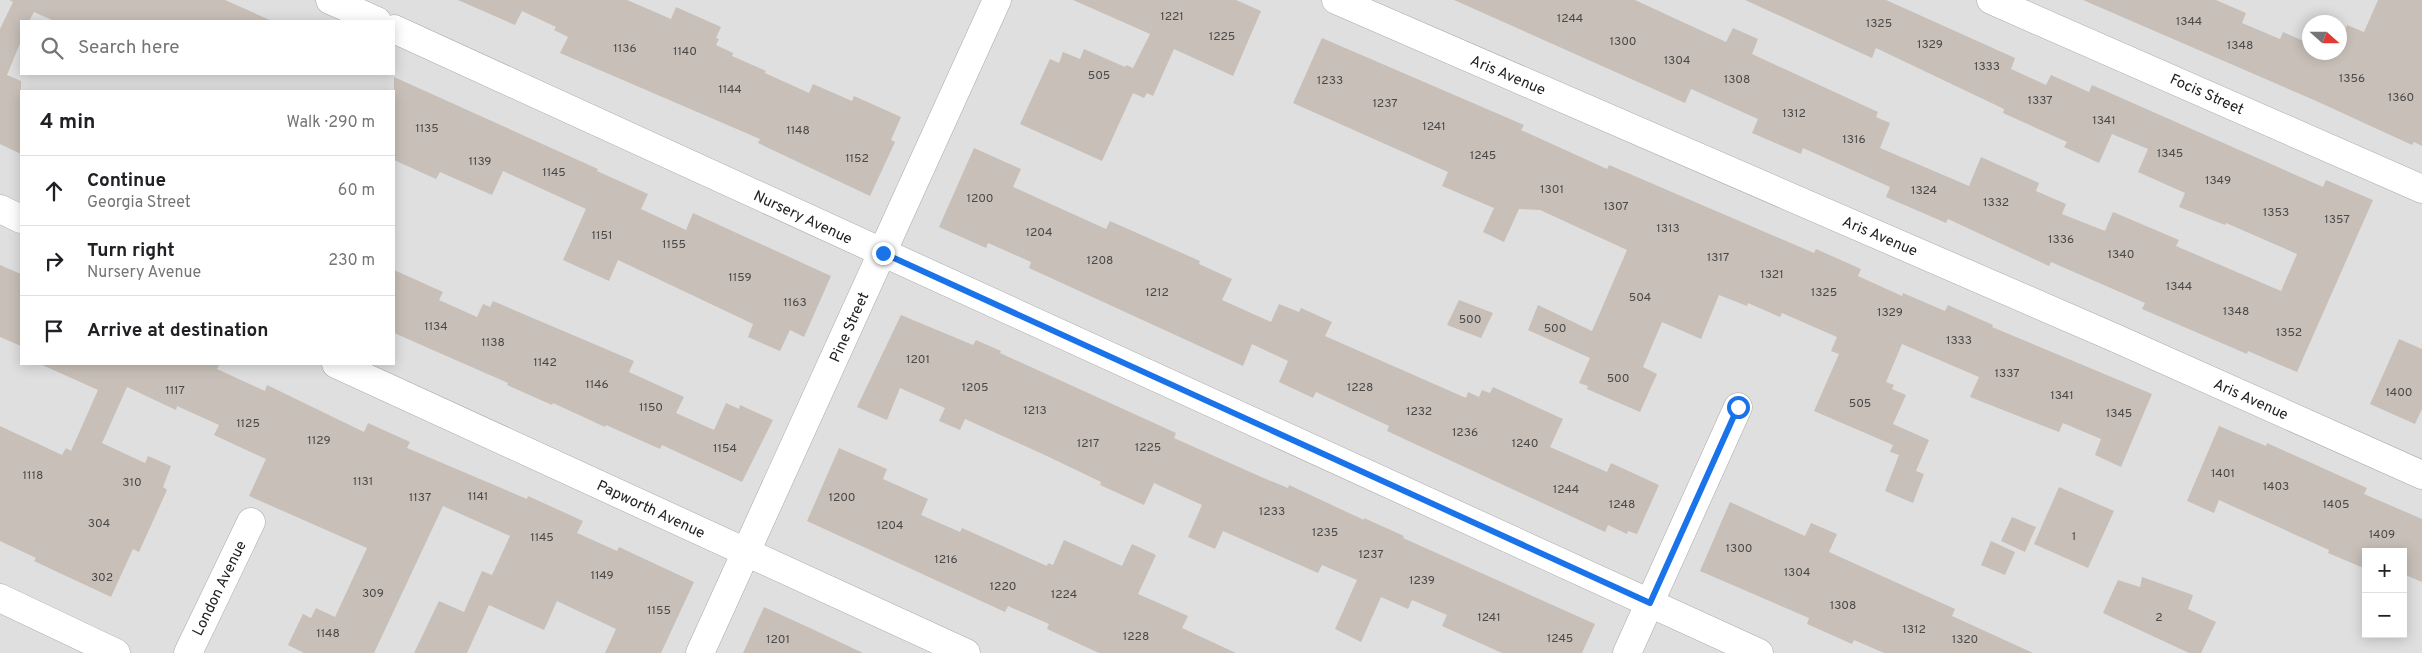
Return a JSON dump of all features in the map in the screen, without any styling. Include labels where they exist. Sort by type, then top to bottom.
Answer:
[{"type":"street","points":[[330,0],[375,20]]},
{"type":"street","name":"Pine Street","points":[[700,653],[997,0]]},
{"type":"street","name":"Aris Avenue","points":[[1336,0],[2112,337],[2422,475]]},
{"type":"street","name":"Focis Street","points":[[1992,0],[2422,189]]},
{"type":"street","name":"Nursery Avenue","points":[[395,29],[1759,653]]},
{"type":"street","points":[[0,209],[20,219]]},
{"type":"street","name":"Papworth Avenue","points":[[338,365],[966,653]]},
{"type":"street","points":[[1627,653],[1738,407]]},
{"type":"street","name":"London Avenue","points":[[188,653],[251,522]]},
{"type":"street","points":[[0,598],[116,653]]},
{"type":"shaded area","points":[[0,0],[2422,0],[2422,653],[0,653]]},
{"type":"building","points":[[9,0],[225,0],[270,20],[52,20],[34,12],[30,20],[20,20],[20,43],[7,75],[21,81],[20,154],[0,144],[0,29],[13,2]]},
{"type":"building","points":[[458,0],[627,0],[671,19],[676,7],[721,27],[716,38],[719,39],[716,45],[733,53],[732,56],[766,71],[765,73],[809,93],[813,84],[852,101],[854,96],[901,117],[891,140],[895,142],[870,196],[758,143],[760,139],[560,53],[568,37],[554,30],[556,27],[522,11],[515,25]]},
{"type":"building","points":[[1073,0],[1236,0],[1261,11],[1233,76],[1174,49],[1153,96],[1147,93],[1144,98],[1133,93],[1102,161],[1020,124],[1050,59],[1059,63],[1063,52],[1080,59],[1084,49],[1125,67],[1126,65],[1133,68],[1150,34]]},
{"type":"building","points":[[1454,0],[1635,0],[1726,42],[1733,28],[1758,39],[1752,54],[1878,112],[1876,117],[1890,123],[1880,148],[1969,186],[1981,157],[2039,183],[2036,191],[2066,204],[2062,214],[2105,231],[2113,212],[2179,240],[2176,246],[2281,291],[2297,254],[2226,223],[2225,225],[2179,207],[2185,193],[2138,172],[2148,149],[2112,134],[2099,163],[2064,147],[2067,142],[2003,113],[2004,109],[1876,48],[1872,58],[1745,0],[1886,0],[2015,58],[2011,69],[2046,85],[2051,75],[2089,92],[2092,85],[2323,187],[2326,180],[2373,200],[2297,372],[2248,351],[2247,354],[2142,309],[2145,303],[2051,262],[2049,266],[1948,219],[1946,223],[1886,197],[1890,187],[1803,148],[1801,154],[1752,133],[1758,119],[1691,89],[1685,103]]},
{"type":"building","points":[[2083,0],[2216,0],[2246,13],[2242,23],[2280,39],[2283,32],[2302,40],[2302,60],[2347,60],[2347,25],[2364,32],[2378,0],[2422,0],[2422,146],[2414,142],[2412,145],[2314,100]]},
{"type":"building","points":[[1322,38],[1524,125],[1521,130],[1607,169],[1609,165],[1814,253],[1816,249],[1861,269],[1858,276],[1902,296],[1903,293],[1945,311],[1948,305],[1993,325],[1992,327],[2152,394],[2121,467],[2095,455],[2101,439],[2063,423],[2059,432],[1970,397],[1979,377],[1902,344],[1886,382],[1894,385],[1892,389],[1906,395],[1893,424],[1929,440],[1916,471],[1924,474],[1913,503],[1885,491],[1899,455],[1890,452],[1893,445],[1814,411],[1839,354],[1831,351],[1837,337],[1782,313],[1780,317],[1748,303],[1747,306],[1719,295],[1701,339],[1662,322],[1643,367],[1657,374],[1640,412],[1587,389],[1588,386],[1579,383],[1590,358],[1528,330],[1538,305],[1592,331],[1627,250],[1540,210],[1519,209],[1504,242],[1483,232],[1494,208],[1442,186],[1448,172],[1293,103]]},
{"type":"building","points":[[394,77],[598,169],[597,171],[648,194],[641,209],[686,230],[693,213],[831,276],[804,337],[790,330],[780,351],[748,337],[753,324],[618,260],[609,281],[563,260],[586,209],[503,171],[492,195],[440,172],[436,179],[395,160]]},
{"type":"building","points":[[974,148],[1021,169],[1013,187],[1106,229],[1110,221],[1200,261],[1199,264],[1232,279],[1222,300],[1271,322],[1279,304],[1299,312],[1301,308],[1332,322],[1325,336],[1466,398],[1468,392],[1479,397],[1482,390],[1490,393],[1493,387],[1563,419],[1550,447],[1607,472],[1611,463],[1659,485],[1637,534],[1628,531],[1627,534],[1608,525],[1605,532],[1387,431],[1389,426],[1316,392],[1313,398],[1279,382],[1288,361],[1252,344],[1243,366],[1029,268],[1031,262],[988,243],[986,248],[939,227]]},
{"type":"building","points":[[0,265],[20,274],[20,346],[0,337]]},
{"type":"building","points":[[395,270],[443,292],[439,300],[477,317],[483,304],[490,307],[493,301],[634,361],[629,372],[684,397],[676,413],[714,430],[726,403],[739,409],[740,405],[773,420],[742,482],[662,445],[660,449],[606,425],[605,427],[553,403],[552,405],[507,385],[508,383],[395,333]]},
{"type":"building","points":[[1459,300],[1493,313],[1481,338],[1447,325]]},
{"type":"building","points":[[901,315],[973,345],[976,340],[1001,351],[1000,353],[1176,433],[1174,438],[1259,476],[1288,488],[1289,485],[1364,520],[1364,518],[1404,536],[1403,538],[1595,624],[1582,653],[1502,653],[1442,626],[1447,615],[1412,600],[1408,609],[1381,597],[1361,642],[1335,629],[1357,580],[1322,565],[1318,573],[1223,531],[1215,549],[1188,537],[1202,505],[1154,483],[1144,505],[1100,485],[1101,482],[1049,457],[965,419],[960,430],[939,421],[945,408],[900,388],[887,420],[857,407]]},
{"type":"building","points":[[2399,339],[2422,349],[2422,409],[2415,424],[2370,404]]},
{"type":"building","points":[[42,365],[219,365],[217,369],[265,391],[267,385],[364,432],[368,423],[410,442],[407,448],[527,499],[528,496],[583,521],[577,533],[617,551],[619,547],[694,582],[661,653],[605,653],[616,629],[557,601],[544,630],[489,605],[467,653],[414,653],[439,601],[464,612],[482,571],[492,575],[510,536],[443,506],[374,653],[304,653],[288,645],[303,614],[311,618],[316,608],[335,617],[367,548],[249,496],[266,459],[214,435],[219,425],[177,406],[176,410],[127,387],[102,443],[145,463],[148,456],[171,466],[163,487],[167,490],[139,552],[133,549],[111,597],[34,561],[36,558],[0,541],[0,426],[62,455],[66,448],[71,451],[98,390]]},
{"type":"building","points":[[2219,426],[2266,446],[2267,443],[2367,488],[2364,494],[2422,519],[2422,582],[2407,576],[2407,548],[2362,548],[2362,567],[2328,553],[2329,550],[2219,500],[2214,513],[2187,501]]},
{"type":"building","points":[[839,448],[887,469],[883,479],[928,499],[921,515],[960,532],[962,528],[1047,566],[1048,563],[1053,565],[1064,540],[1122,566],[1132,544],[1156,555],[1138,594],[1188,616],[1182,628],[1236,653],[1099,653],[1047,629],[1049,624],[1008,606],[1005,612],[807,521]]},
{"type":"building","points":[[2059,487],[2114,511],[2088,568],[2034,544]]},
{"type":"building","points":[[1730,502],[1805,536],[1811,523],[1837,534],[1829,552],[1955,609],[1952,616],[2033,653],[1884,653],[1854,640],[1852,644],[1807,624],[1809,618],[1700,571]]},
{"type":"building","points":[[2012,517],[2036,527],[2025,552],[2001,541]]},
{"type":"building","points":[[1991,541],[2015,552],[2005,575],[1981,565]]},
{"type":"building","points":[[2142,577],[2193,595],[2188,609],[2216,622],[2201,653],[2189,653],[2103,613],[2118,580],[2140,587]]},
{"type":"building","points":[[764,607],[810,628],[863,653],[743,653]]},
{"type":"route","points":[[883,253],[1650,603],[1738,407]]}]
